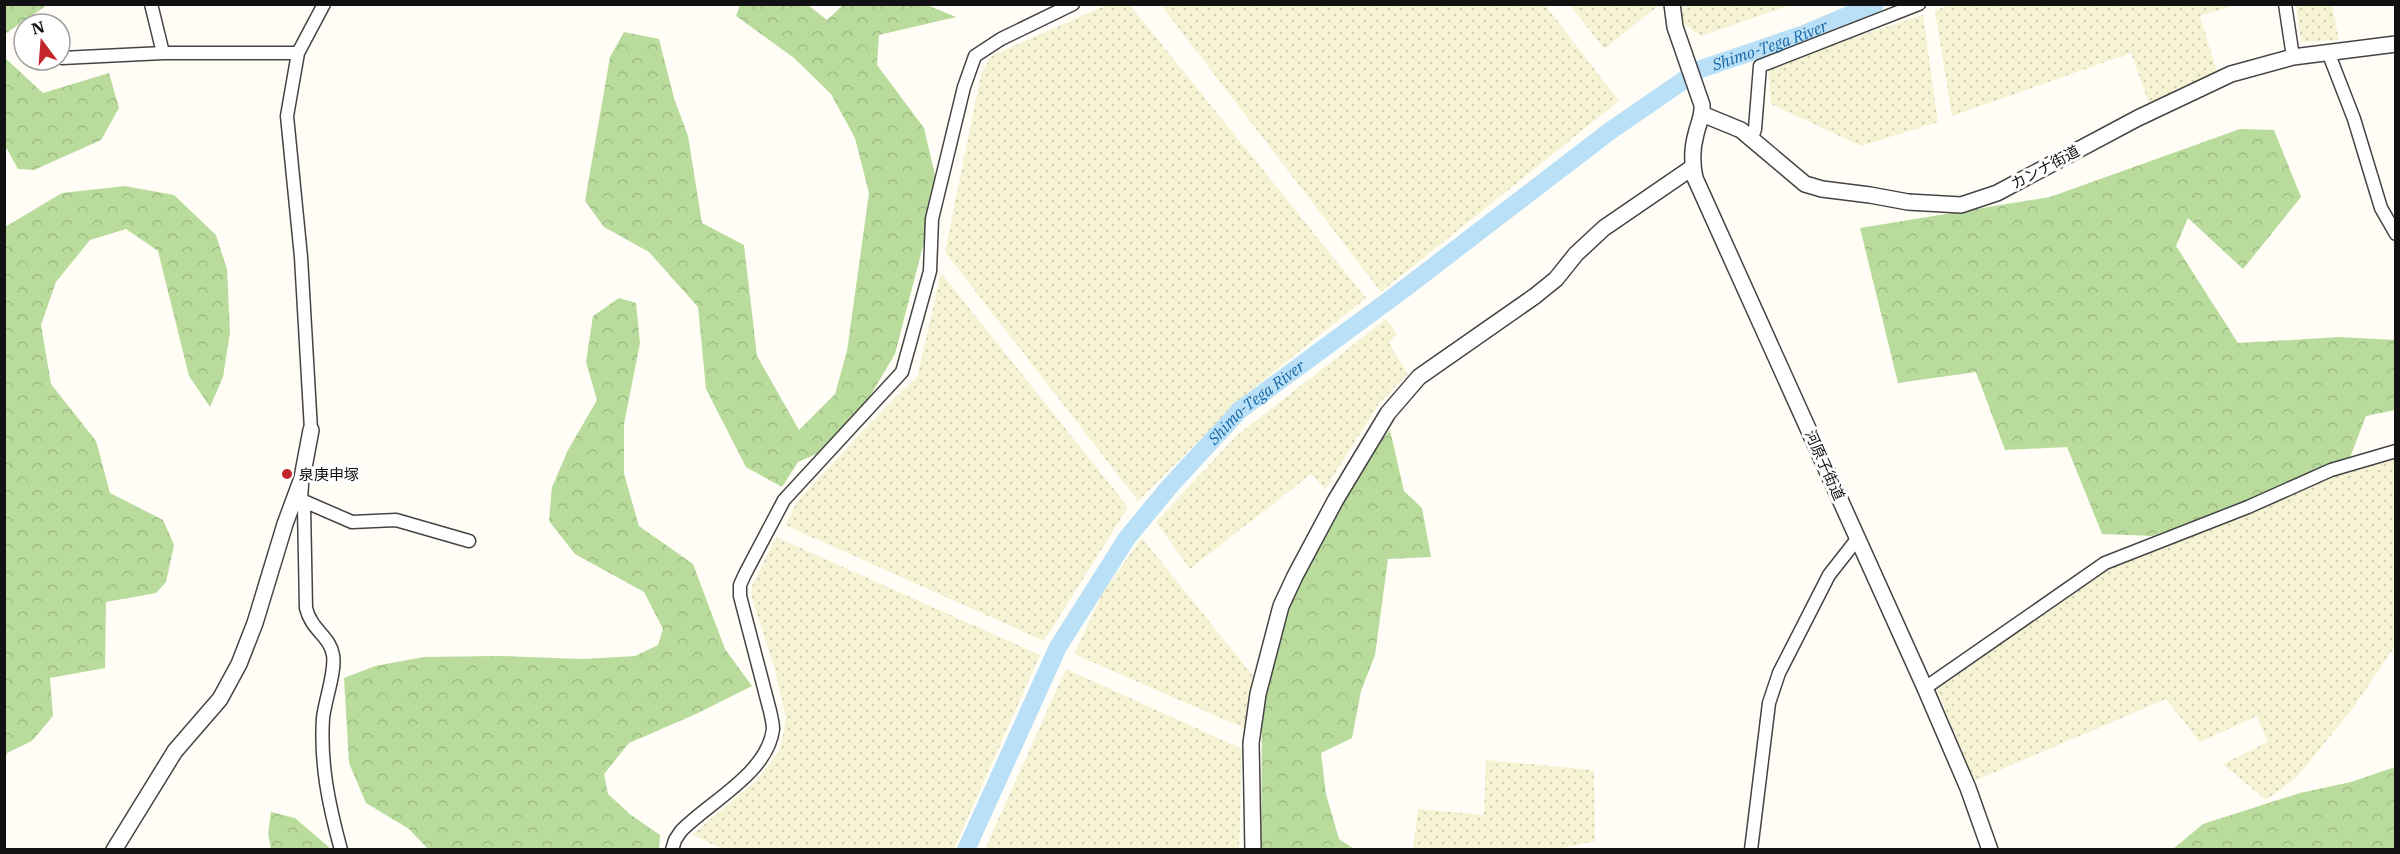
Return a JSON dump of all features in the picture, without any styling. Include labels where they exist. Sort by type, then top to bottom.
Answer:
[{"type":"street","points":[[152,4],[163,53]]},
{"type":"street","points":[[114,849],[175,751],[220,699],[239,664],[298,499],[311,430],[300,247],[287,116],[298,53],[324,4]]},
{"type":"street","points":[[672,849],[681,831],[751,771],[769,744],[773,728],[770,711],[741,604],[740,585],[784,500],[902,372],[930,271],[932,219],[964,87],[975,56],[1001,39],[1073,4]]},
{"type":"street","name":"河原子街道","points":[[1672,4],[1675,27],[1700,96],[1702,114],[1695,136],[1693,167],[1695,178],[1925,688],[1968,788],[1990,849]]},
{"type":"street","points":[[1752,138],[1755,129],[1760,66],[1919,4]]},
{"type":"street","points":[[2285,4],[2294,57]]},
{"type":"street","name":"カンナ街道","points":[[1702,114],[1720,120],[1752,138],[1805,184],[1822,189],[1908,202],[1961,205],[1996,193],[2189,93],[2231,74],[2294,57],[2396,44]]},
{"type":"street","points":[[2328,52],[2354,118],[2381,208],[2396,234]]},
{"type":"street","points":[[72,58],[163,53],[298,53]]},
{"type":"street","points":[[1253,849],[1251,743],[1258,694],[1281,606],[1335,501],[1388,413],[1419,377],[1535,297],[1556,279],[1576,254],[1604,228],[1693,167]]},
{"type":"street","points":[[1925,688],[2105,563],[2248,507],[2331,470],[2396,451]]},
{"type":"street","points":[[298,499],[352,522],[396,520],[469,541]]},
{"type":"street","points":[[298,499],[304,507],[306,608],[314,628],[330,644],[333,657],[323,719],[323,748],[328,802],[341,849]]},
{"type":"street","points":[[1751,849],[1769,703],[1779,673],[1829,575],[1858,538]]},
{"type":"shaded area","points":[[1659,4],[1604,49],[1570,5]]},
{"type":"shaded area","points":[[1951,4],[2236,5],[2200,16],[2217,72],[2149,104],[2131,53],[1952,116],[1935,11]]},
{"type":"shaded area","points":[[1107,5],[1130,5],[1366,298],[1245,395],[1138,501],[945,252],[981,74],[991,56]]},
{"type":"shaded area","points":[[1161,5],[1545,5],[1619,101],[1381,292]]},
{"type":"shaded area","points":[[1680,5],[1791,5],[1701,36],[1679,20]]},
{"type":"shaded area","points":[[2296,5],[2332,5],[2339,40],[2301,42]]},
{"type":"shaded area","points":[[1923,15],[1938,122],[1861,146],[1771,104],[1768,66]]},
{"type":"shaded area","points":[[941,273],[1128,507],[1044,641],[785,525],[798,500],[896,396],[917,378]]},
{"type":"shaded area","points":[[1386,319],[1397,334],[1389,343],[1408,374],[1380,402],[1325,489],[1311,474],[1190,569],[1156,522],[1235,437]]},
{"type":"shaded area","points":[[2395,457],[2395,646],[2353,708],[2297,777],[2266,800],[2223,764],[2268,742],[2257,716],[2200,742],[2166,699],[1974,781],[1935,685],[2108,566],[2316,482]]},
{"type":"shaded area","points":[[776,537],[1040,655],[954,849],[723,849],[692,835],[757,780],[780,750],[786,719],[775,670],[752,599],[752,586]]},
{"type":"shaded area","points":[[1142,538],[1254,677],[1246,729],[1074,654],[1103,592]]},
{"type":"shaded area","points":[[1066,669],[1242,749],[1239,849],[985,849]]},
{"type":"shaded area","points":[[1486,760],[1594,770],[1595,841],[1554,850],[1413,849],[1418,809],[1484,815]]},
{"type":"green space","points":[[5,4],[47,4],[37,12],[12,12],[12,29],[5,34]]},
{"type":"green space","points":[[740,5],[808,5],[827,20],[843,5],[927,5],[956,17],[879,35],[877,65],[924,128],[938,188],[895,354],[860,413],[821,452],[798,462],[782,487],[746,467],[706,389],[698,307],[649,252],[604,227],[585,201],[610,57],[624,32],[659,39],[674,98],[688,136],[702,223],[744,245],[757,356],[799,430],[835,394],[847,351],[869,193],[855,138],[831,94],[794,58],[736,16]]},
{"type":"green space","points":[[4,57],[12,64],[12,72],[20,72],[43,93],[109,73],[119,108],[101,140],[34,170],[18,169],[5,149]]},
{"type":"green space","points":[[2240,129],[2274,130],[2301,197],[2243,269],[2188,218],[2176,246],[2238,343],[2339,337],[2395,340],[2395,410],[2366,416],[2346,468],[2152,536],[2102,534],[2067,447],[2005,450],[1976,372],[1898,383],[1860,228],[2050,197]]},
{"type":"green space","points":[[125,186],[174,195],[216,235],[227,269],[230,332],[223,377],[210,407],[189,376],[158,251],[126,229],[90,240],[56,282],[41,325],[51,384],[96,441],[110,493],[163,520],[174,545],[166,582],[156,593],[106,602],[105,668],[50,678],[53,716],[32,741],[7,753],[5,759],[5,227],[62,193]]},
{"type":"green space","points":[[619,298],[636,303],[640,343],[624,424],[624,474],[639,526],[693,564],[725,649],[752,686],[696,714],[629,743],[604,774],[608,794],[631,815],[660,835],[659,849],[428,849],[409,829],[366,803],[349,763],[344,678],[375,666],[424,657],[500,656],[583,659],[635,656],[658,645],[663,629],[644,592],[575,554],[549,521],[552,487],[568,450],[597,400],[586,362],[593,316]]},
{"type":"green space","points":[[1390,430],[1404,491],[1422,508],[1431,557],[1388,559],[1375,655],[1361,691],[1352,738],[1321,753],[1326,794],[1339,839],[1354,849],[1261,850],[1262,709],[1290,602],[1344,497],[1374,449]]},
{"type":"green space","points":[[2395,767],[2395,849],[2173,849],[2203,824],[2300,793],[2351,782]]},
{"type":"green space","points":[[271,812],[295,818],[331,849],[271,849],[268,833]]},
{"type":"waterway","name":"Shimo-Tega River","points":[[1698,70],[1804,34],[1875,4]]},
{"type":"waterway","name":"Shimo-Tega River","points":[[966,850],[1058,647],[1127,538],[1170,486],[1240,410],[1404,289],[1610,131],[1687,78]]},
{"type":"place","name":"泉庚申塚","points":[[287,474]]}]
